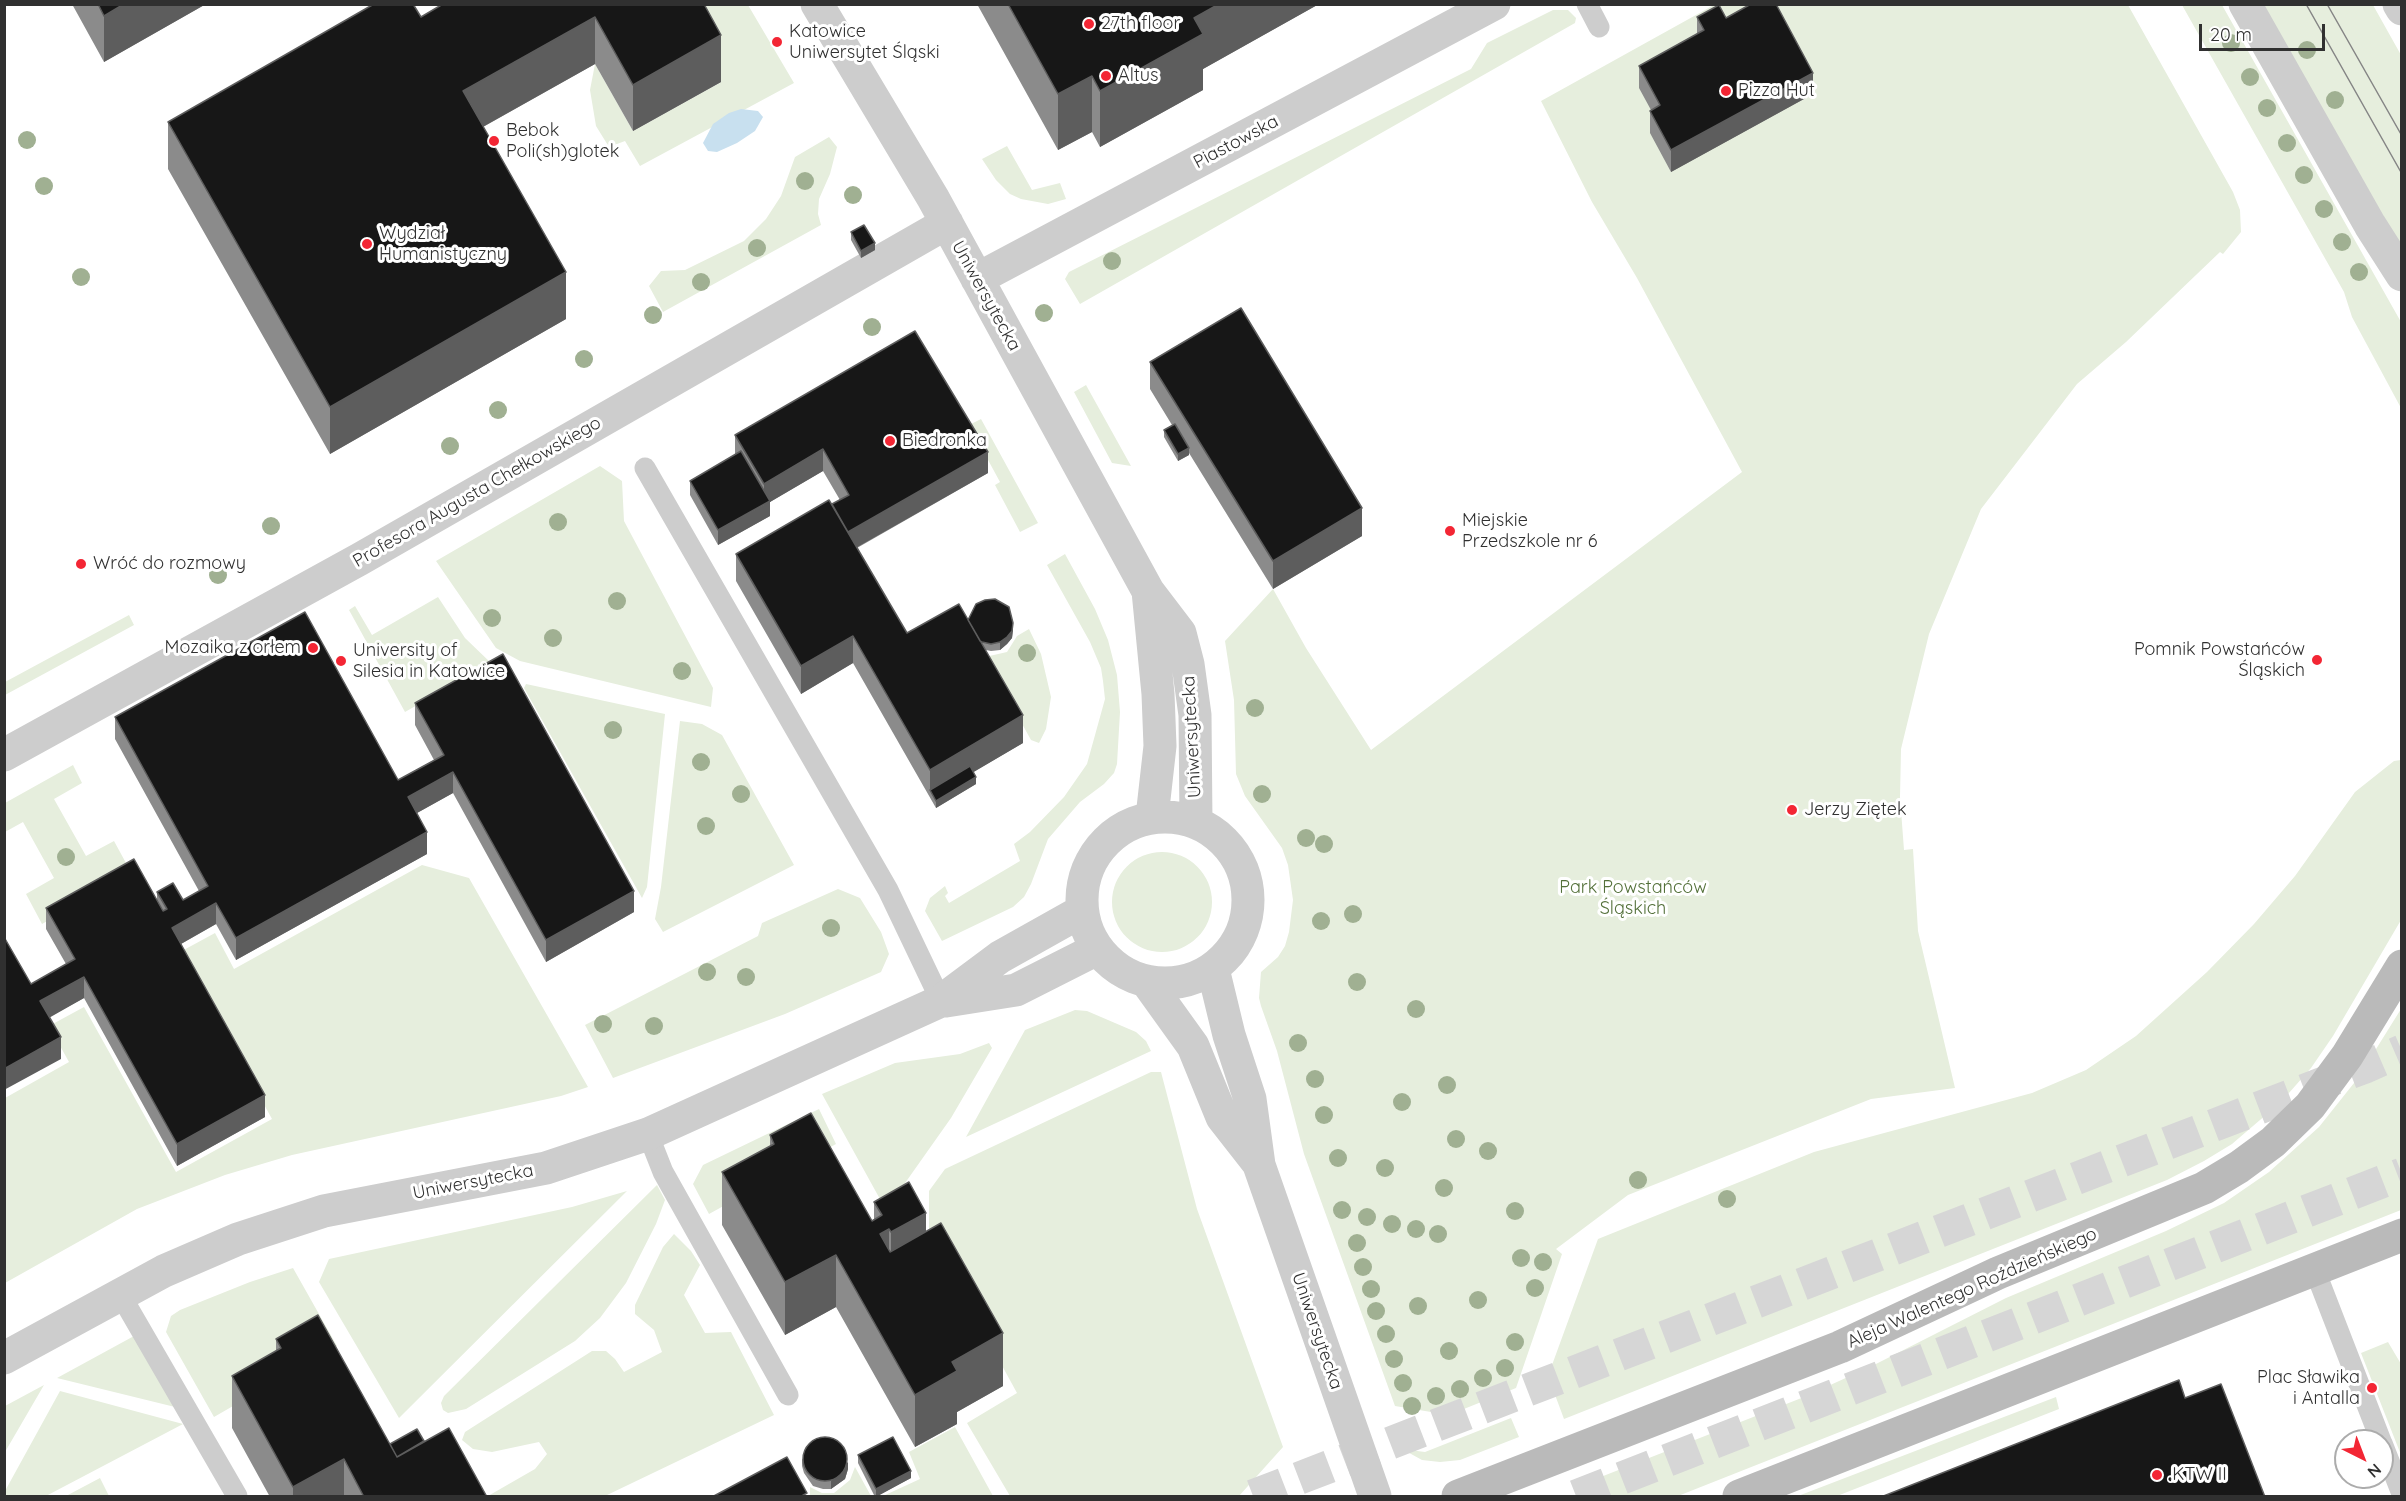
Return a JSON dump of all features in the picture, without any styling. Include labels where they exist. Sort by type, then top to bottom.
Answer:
[{"type":"main road","name":"Aleja Walentego Roździeńskiego","points":[[1458,1497],[1840,1347],[1998,1273],[2204,1188],[2239,1167],[2273,1142],[2310,1106],[2347,1056],[2402,966]]},
{"type":"main road","points":[[1739,1497],[2402,1235]]},
{"type":"street","name":"Uniwersytecka","points":[[818,4],[946,223],[1148,591],[1180,633],[1188,664],[1195,715],[1196,823]]},
{"type":"street","name":"Piastowska","points":[[977,279],[1494,4]]},
{"type":"street","points":[[2245,4],[2370,225],[2402,275]]},
{"type":"street","points":[[2399,4],[2402,9]]},
{"type":"street","name":"Profesora Augusta Chełkowskiego","points":[[4,755],[350,564],[946,223]]},
{"type":"street","name":"Uniwersytecka","points":[[1148,591],[1158,694],[1160,746],[1152,817]]},
{"type":"street","points":[[1174,816],[1196,823],[1221,839],[1243,871],[1249,908],[1246,924],[1233,950],[1214,969],[1184,982],[1147,982],[1113,966],[1097,949],[1082,911],[1082,889],[1089,866],[1105,842],[1131,825],[1152,817],[1174,816]]},
{"type":"street","name":"Uniwersytecka","points":[[4,1358],[164,1271],[238,1239],[324,1211],[546,1168],[648,1134],[941,1001],[1000,957],[1082,911]]},
{"type":"street","name":"Uniwersytecka","points":[[941,1001],[1016,990],[1097,949]]},
{"type":"street","name":"Uniwersytecka","points":[[1214,969],[1229,1035],[1250,1099],[1259,1165],[1375,1497]]},
{"type":"street","name":"Uniwersytecka","points":[[1147,982],[1193,1046],[1222,1117],[1259,1165]]},
{"type":"lane","points":[[1587,4],[1599,27]]},
{"type":"lane","points":[[645,468],[888,890],[941,1001]]},
{"type":"lane","points":[[648,1134],[663,1172],[788,1395]]},
{"type":"lane","points":[[2314,1268],[2377,1429]]},
{"type":"lane","points":[[120,1294],[237,1497]]},
{"type":"lane","points":[[2394,1473],[2402,1494]]},
{"type":"green space","points":[[677,5],[748,5],[794,83],[640,166],[625,141],[609,147],[596,126],[590,90],[595,64],[633,131],[721,82]]},
{"type":"green space","name":"Park Powstańców Śląskich","points":[[1714,5],[2128,5],[2233,192],[2240,210],[2241,232],[2223,254],[2220,252],[2126,342],[2077,384],[1981,509],[1929,634],[1901,749],[1900,797],[1904,850],[1913,849],[1918,931],[1955,1088],[1871,1099],[1628,1195],[1556,1249],[1562,1254],[1516,1388],[1449,1415],[1395,1406],[1304,1154],[1277,1051],[1259,998],[1261,972],[1278,957],[1285,946],[1293,900],[1288,865],[1282,848],[1245,796],[1236,774],[1234,700],[1225,641],[1273,589],[1306,648],[1371,750],[1742,472],[1637,278],[1592,202],[1541,101]]},
{"type":"green space","points":[[2182,5],[2222,5],[2401,322],[2401,408],[2352,317],[2344,292]]},
{"type":"green space","points":[[2260,5],[2373,5],[2401,55],[2401,255]]},
{"type":"green space","points":[[1553,10],[1568,10],[1576,18],[1575,23],[1080,304],[1065,279],[1069,272],[1471,69],[1487,43]]},
{"type":"green space","points":[[829,137],[837,147],[830,174],[819,199],[818,214],[821,225],[663,312],[649,286],[661,271],[685,270],[744,241],[766,219],[781,196],[795,157]]},
{"type":"green space","points":[[1007,146],[1032,190],[1060,183],[1066,199],[1048,204],[1021,199],[1010,194],[996,180],[982,159]]},
{"type":"green space","points":[[1086,385],[1131,466],[1112,463],[1074,392]]},
{"type":"green space","points":[[981,419],[1038,523],[1020,532],[995,485],[1000,482],[969,425]]},
{"type":"green space","points":[[600,466],[622,481],[624,521],[713,688],[711,707],[520,661],[496,648],[436,561]]},
{"type":"green space","points":[[1065,554],[1095,609],[1108,640],[1117,675],[1120,712],[1117,764],[1114,773],[1104,784],[1080,802],[1048,839],[1024,897],[1013,907],[942,941],[925,911],[930,898],[945,886],[948,893],[945,896],[949,903],[1020,861],[1014,844],[1030,832],[1064,797],[1087,764],[1105,699],[1101,668],[1090,642],[1047,565]]},
{"type":"green space","points":[[438,597],[465,638],[491,663],[405,712],[349,610],[355,606],[372,635]]},
{"type":"green space","points":[[129,615],[134,625],[5,695],[5,682]]},
{"type":"green space","points":[[1029,629],[1041,654],[1051,697],[1046,729],[1039,743],[1031,740],[985,657],[1007,652],[1017,636]]},
{"type":"green space","points":[[526,684],[665,714],[647,887],[642,898],[524,688]]},
{"type":"green space","points":[[680,721],[702,724],[722,735],[794,865],[663,932],[655,919],[661,887]]},
{"type":"green space","points":[[2401,760],[2401,920],[2333,1036],[2311,1068],[2281,1102],[2232,1144],[2167,1180],[1564,1419],[1548,1376],[1598,1239],[1814,1152],[2032,1093],[2086,1070],[2136,1036],[2207,972],[2254,924],[2295,876],[2355,792],[2394,761]]},
{"type":"green space","points":[[73,765],[82,783],[54,799],[86,856],[114,841],[132,874],[42,924],[26,894],[54,878],[23,822],[5,832],[5,803]]},
{"type":"green space","points":[[1162,852],[1181,856],[1197,867],[1208,883],[1212,902],[1208,921],[1197,937],[1181,948],[1162,952],[1143,948],[1127,937],[1116,921],[1112,902],[1116,883],[1127,867],[1143,856]]},
{"type":"green space","points":[[422,865],[469,878],[588,1087],[561,1096],[292,1155],[225,1175],[137,1209],[5,1283],[5,1098],[69,1062],[49,1026],[84,1007],[176,1172],[272,1119],[180,952],[215,933],[234,969]]},
{"type":"green space","points":[[838,889],[860,898],[881,932],[889,954],[881,972],[785,1014],[613,1078],[585,1025],[758,936],[762,923]]},
{"type":"green space","points":[[2401,1009],[2401,1210],[1678,1496],[1593,1496],[1588,1482],[1804,1397],[1872,1366],[2006,1298],[2166,1231],[2224,1203],[2269,1172],[2319,1127],[2358,1078]]},
{"type":"green space","points":[[1075,1010],[1087,1011],[1136,1032],[1146,1041],[1151,1051],[966,1137],[1025,1030]]},
{"type":"green space","points":[[989,1043],[992,1048],[951,1118],[886,1210],[822,1094],[895,1063],[960,1054]]},
{"type":"green space","points":[[1151,1072],[1161,1072],[1197,1209],[1283,1447],[1239,1496],[1010,1496],[967,1423],[1017,1393],[929,1232],[929,1191],[945,1169]]},
{"type":"green space","points":[[819,1109],[836,1144],[709,1214],[693,1184],[703,1165]]},
{"type":"green space","points":[[657,1185],[665,1200],[656,1224],[626,1283],[600,1318],[575,1341],[466,1409],[448,1413],[443,1410],[441,1403],[444,1396]]},
{"type":"green space","points":[[627,1191],[399,1418],[319,1282],[329,1259],[572,1207]]},
{"type":"green space","points":[[674,1234],[691,1251],[700,1265],[684,1295],[705,1333],[731,1332],[774,1415],[605,1496],[488,1496],[535,1469],[547,1454],[539,1442],[492,1452],[473,1449],[462,1440],[465,1432],[592,1351],[606,1351],[624,1372],[662,1352],[654,1330],[635,1314],[635,1305],[663,1247]]},
{"type":"green space","points":[[293,1268],[337,1346],[214,1417],[166,1332],[171,1316],[180,1310],[250,1282]]},
{"type":"green space","points":[[134,1336],[175,1407],[57,1378]]},
{"type":"green space","points":[[2388,1342],[2401,1364],[2401,1455],[2394,1437],[2394,1429],[2391,1429],[2361,1353]]},
{"type":"green space","points":[[44,1385],[5,1452],[5,1406]]},
{"type":"green space","points":[[60,1391],[183,1424],[46,1496],[5,1496],[5,1491]]},
{"type":"green space","points":[[2056,1397],[2059,1409],[1837,1496],[1798,1496]]},
{"type":"green space","points":[[1511,1418],[1519,1437],[1460,1460],[1440,1462],[1422,1460],[1402,1449],[1425,1452]]},
{"type":"green space","points":[[955,1427],[993,1496],[883,1496],[920,1479],[909,1452]]},
{"type":"green space","points":[[855,1467],[871,1496],[810,1496],[810,1487],[822,1493],[834,1493],[850,1480]]},
{"type":"green space","points":[[100,1478],[109,1496],[66,1496]]},
{"type":"water","points":[[741,109],[758,111],[763,117],[755,131],[717,152],[708,151],[703,143],[713,124],[729,113]]},
{"type":"building","points":[[98,4],[124,4],[104,16]]},
{"type":"building","name":"Wydział Humanistyczny","points":[[374,4],[413,4],[421,17],[443,4],[704,4],[721,35],[633,85],[595,17],[463,91],[566,272],[330,407],[168,122]]},
{"type":"building","points":[[1008,4],[1219,4],[1194,18],[1203,34],[1100,91],[1092,76],[1058,94]]},
{"type":"building","name":"Pizza Hut","points":[[1751,4],[1776,4],[1813,73],[1671,150],[1650,111],[1660,105],[1639,66],[1704,30],[1697,17],[1719,5],[1726,18]]},
{"type":"building","points":[[864,225],[875,243],[861,251],[851,232]]},
{"type":"building","points":[[1241,308],[1362,508],[1273,561],[1150,362]]},
{"type":"building","points":[[915,331],[988,452],[848,532],[832,504],[849,495],[823,449],[764,484],[735,435]]},
{"type":"building","points":[[1175,424],[1189,448],[1178,454],[1164,430]]},
{"type":"building","points":[[741,451],[770,501],[718,530],[690,481]]},
{"type":"building","points":[[829,500],[907,633],[959,604],[1023,715],[930,770],[853,636],[801,666],[736,554]]},
{"type":"building","points":[[995,599],[1009,607],[1013,623],[1012,631],[1007,637],[991,644],[980,641],[968,620],[976,604]]},
{"type":"building","points":[[305,612],[398,780],[444,755],[415,703],[503,654],[634,891],[546,940],[453,772],[408,797],[427,832],[236,938],[216,903],[172,928],[265,1095],[177,1144],[84,977],[40,1001],[61,1037],[4,1069],[4,937],[31,984],[75,959],[46,908],[134,859],[163,911],[167,909],[157,892],[173,883],[183,900],[208,886],[115,717]]},
{"type":"building","points":[[970,766],[976,777],[936,801],[930,790]]},
{"type":"building","points":[[811,1113],[872,1221],[882,1215],[874,1202],[909,1182],[926,1213],[891,1232],[889,1229],[880,1234],[890,1252],[941,1223],[1003,1333],[952,1362],[957,1371],[915,1395],[836,1255],[785,1282],[722,1172],[774,1144],[770,1135]]},
{"type":"building","points":[[318,1315],[397,1457],[449,1428],[487,1497],[364,1497],[344,1459],[293,1487],[232,1376],[281,1348],[276,1339]]},
{"type":"building","points":[[2179,1380],[2185,1398],[2221,1384],[2265,1497],[1881,1497]]},
{"type":"building","points":[[417,1429],[424,1441],[397,1457],[390,1444]]},
{"type":"building","points":[[825,1437],[834,1438],[841,1443],[846,1450],[846,1468],[841,1475],[834,1480],[825,1481],[816,1480],[809,1475],[804,1468],[803,1459],[804,1450],[809,1443],[816,1438]]},
{"type":"building","points":[[893,1437],[911,1471],[876,1489],[858,1455]]},
{"type":"building","points":[[787,1457],[807,1493],[800,1497],[712,1497]]},
{"type":"tunnel","points":[[1253,1496],[2402,1051]]},
{"type":"tunnel","points":[[1576,1496],[2402,1174]]},
{"type":"tram line","points":[[2306,4],[2402,174]]},
{"type":"tram line","points":[[2327,4],[2402,136]]},
{"type":"place","name":"27th floor","points":[[1089,24]]},
{"type":"place","name":"Katowice Uniwersytet Śląski","points":[[777,42]]},
{"type":"place","name":"Altus","points":[[1106,76]]},
{"type":"place","name":"Pizza Hut","points":[[1726,91]]},
{"type":"place","name":"Bebok Poli(sh)glotek","points":[[494,141]]},
{"type":"place","name":"Wydział Humanistyczny","points":[[367,244]]},
{"type":"place","name":"Biedronka","points":[[890,441]]},
{"type":"place","name":"Miejskie Przedszkole nr 6","points":[[1450,531]]},
{"type":"place","name":"Wróć do rozmowy","points":[[81,564]]},
{"type":"place","name":"Mozaika z orłem","points":[[313,648]]},
{"type":"place","name":"Pomnik Powstańców Śląskich","points":[[2317,660]]},
{"type":"place","name":"University of Silesia in Katowice","points":[[341,661]]},
{"type":"place","name":"Jerzy Ziętek","points":[[1792,810]]},
{"type":"place","name":"Plac Sławika i Antalla","points":[[2372,1388]]},
{"type":"place","name":".KTW II","points":[[2157,1475]]}]
